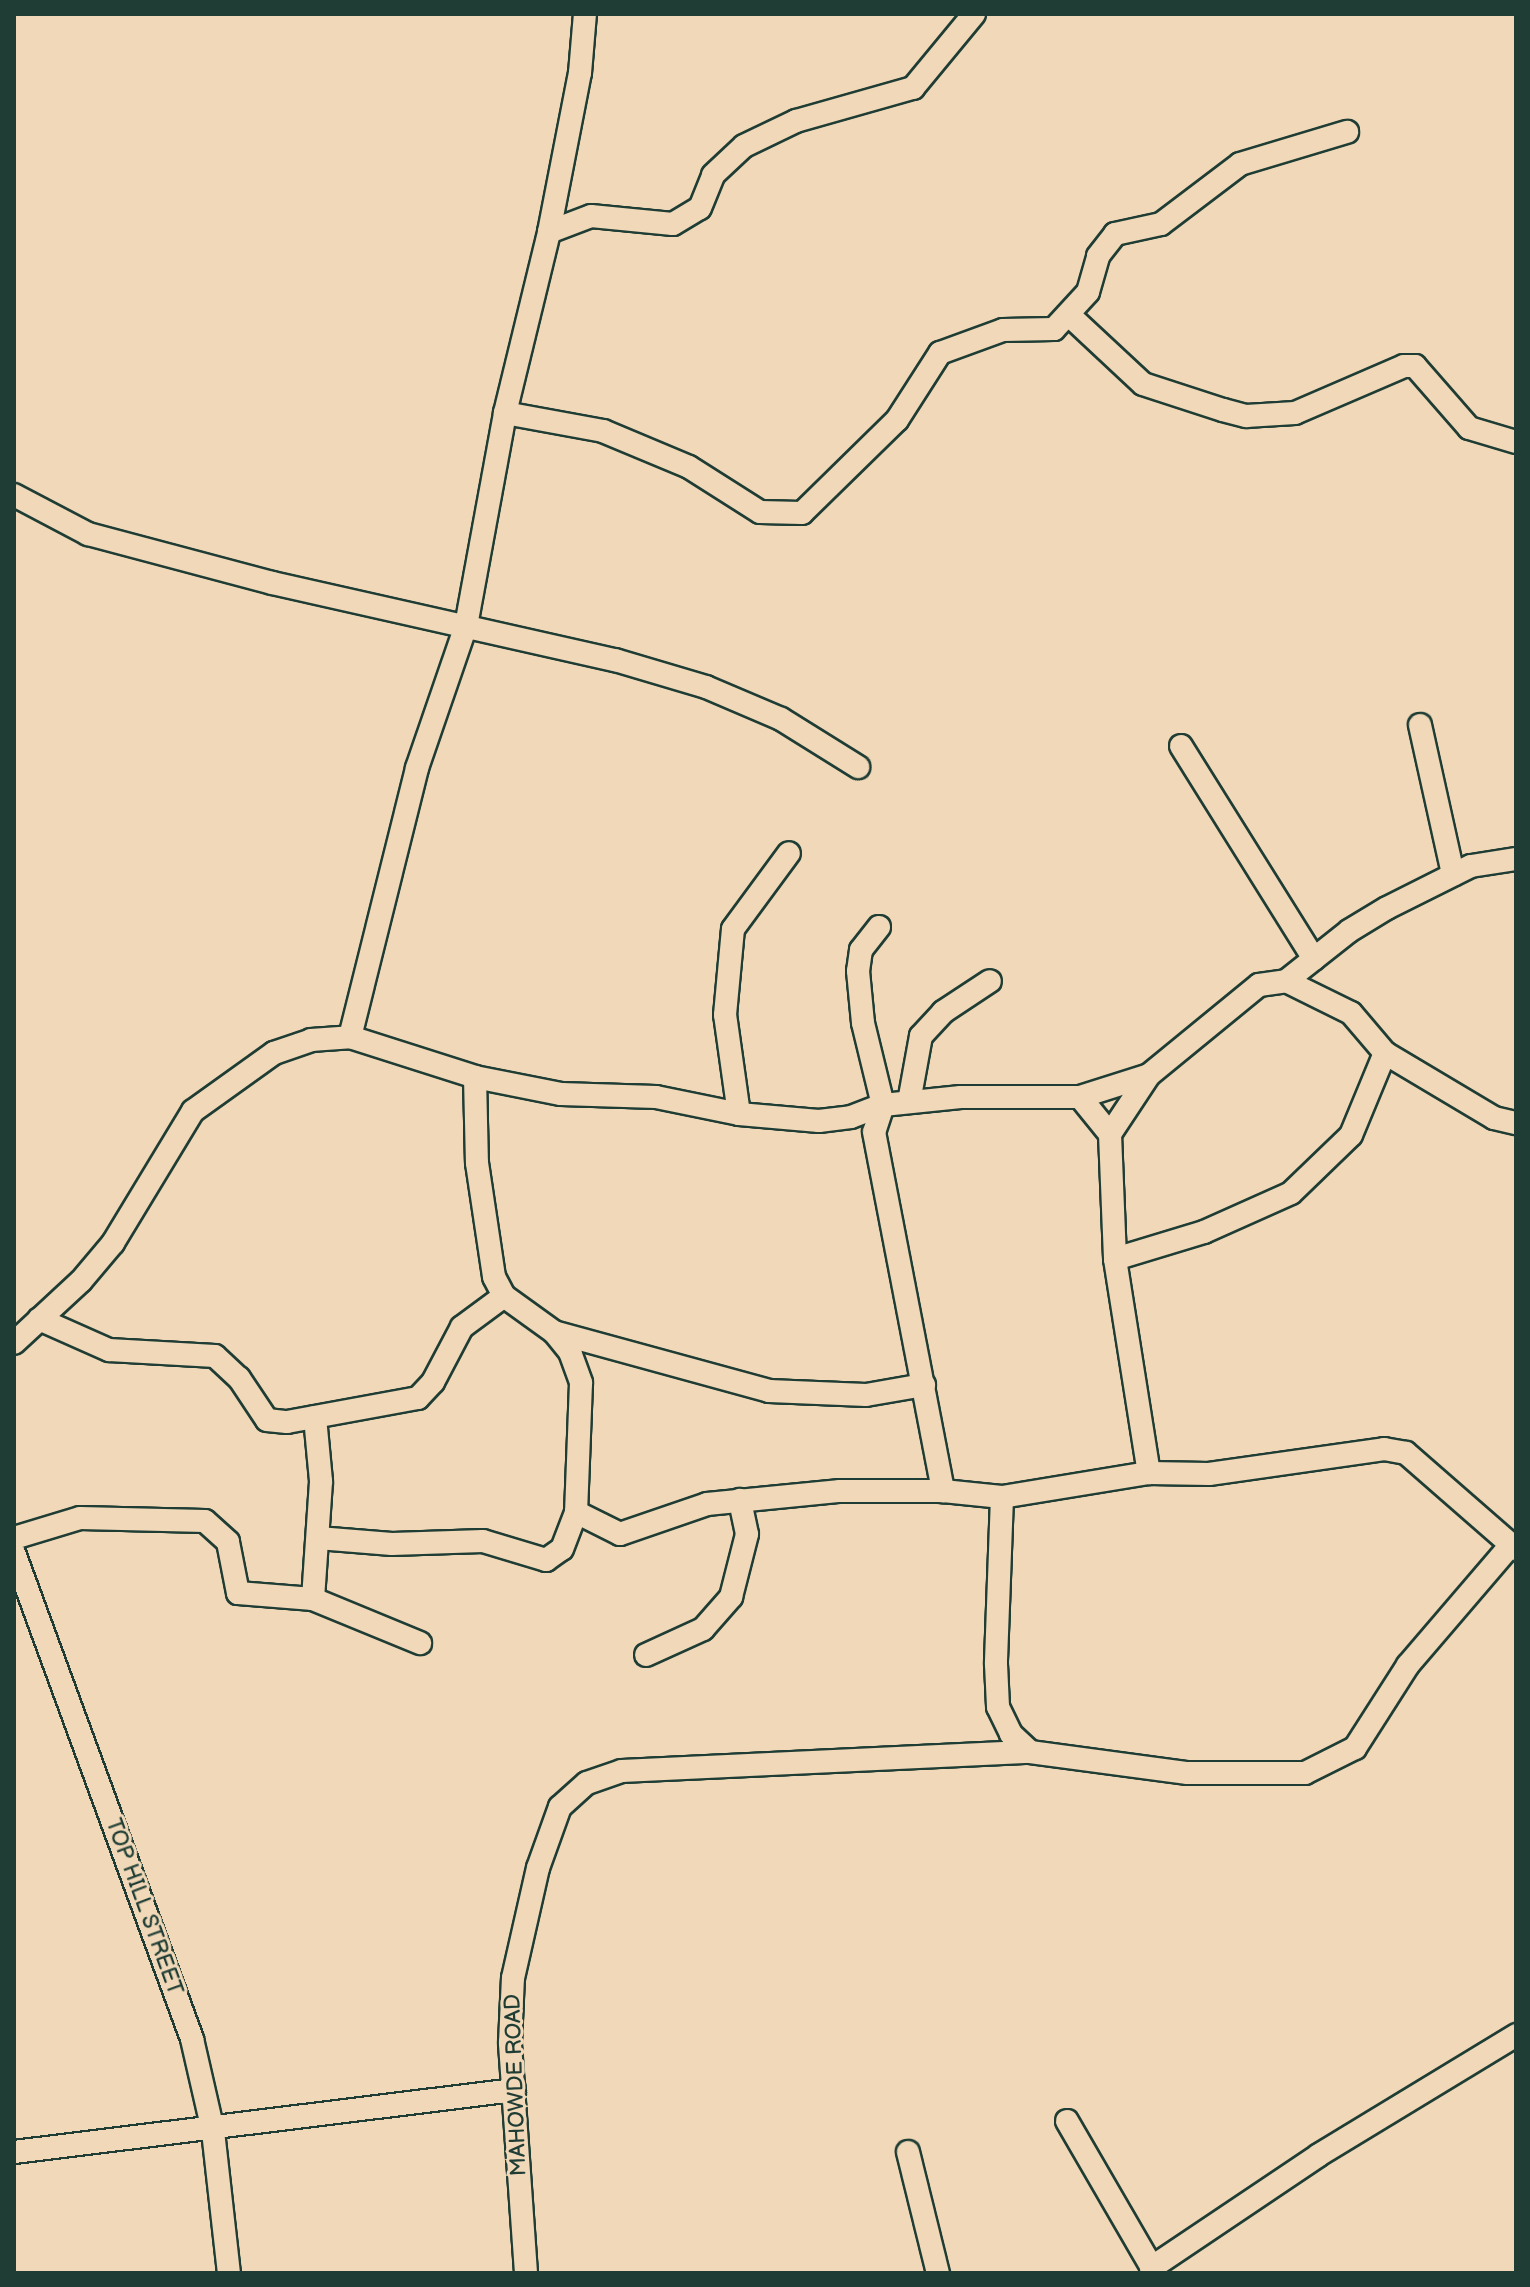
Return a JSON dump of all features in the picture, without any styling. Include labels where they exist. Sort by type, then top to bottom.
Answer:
[{"type":"street","points":[[350,1037],[417,768],[466,626],[505,413],[549,232],[580,73],[585,14]]},
{"type":"street","points":[[549,232],[591,216],[673,224],[700,208],[713,175],[744,146],[796,121],[913,88],[974,14]]},
{"type":"street","points":[[505,413],[603,431],[689,467],[760,512],[802,513],[897,420],[940,353],[1003,330],[1054,329],[1088,292],[1098,256],[1115,234],[1161,224],[1240,164],[1347,132]]},
{"type":"street","points":[[1069,315],[1143,384],[1223,410],[1246,416],[1295,413],[1415,366],[1469,428],[1516,442]]},
{"type":"street","points":[[14,495],[88,534],[272,583],[615,660],[706,687],[781,719],[858,767]]},
{"type":"street","points":[[1420,725],[1453,874]]},
{"type":"street","points":[[1181,746],[1314,959]]},
{"type":"street","points":[[739,1114],[725,1015],[733,929],[789,853]]},
{"type":"street","points":[[1149,1473],[1115,1259],[1110,1134],[1149,1075],[1259,985],[1286,981],[1349,931],[1453,874],[1487,861],[1516,859]]},
{"type":"street","points":[[879,927],[861,950],[858,971],[863,1023],[883,1105],[874,1132],[899,1285],[924,1385],[943,1491]]},
{"type":"street","points":[[909,1102],[921,1036],[943,1012],[990,981]]},
{"type":"street","points":[[1286,981],[1351,1013],[1385,1053],[1494,1118],[1516,1123]]},
{"type":"street","points":[[14,1343],[81,1281],[113,1243],[193,1111],[274,1053],[311,1040],[350,1037],[475,1077],[561,1094],[656,1097],[739,1114],[819,1121],[851,1117],[883,1105],[909,1102],[1080,1097],[1149,1075]]},
{"type":"street","points":[[1115,1259],[1204,1232],[1291,1193],[1351,1135],[1385,1053]]},
{"type":"street","points":[[318,1538],[392,1544],[483,1541],[546,1560],[562,1549],[576,1512],[581,1383],[570,1352],[554,1332],[504,1296],[494,1277],[477,1163],[475,1077]]},
{"type":"street","points":[[1080,1097],[1110,1134]]},
{"type":"street","points":[[39,1319],[109,1350],[215,1356],[239,1378],[267,1420],[315,1417],[418,1398],[433,1382],[462,1327],[504,1296]]},
{"type":"street","points":[[554,1332],[769,1391],[866,1395],[924,1385]]},
{"type":"street","points":[[313,1599],[321,1481],[315,1417]]},
{"type":"street","points":[[576,1512],[620,1534],[707,1504],[740,1500],[840,1491],[943,1491],[1002,1497],[1149,1473],[1209,1474],[1354,1451],[1395,1451],[1406,1453],[1513,1547],[1408,1665],[1362,1740],[1331,1763],[1305,1773],[1253,1776],[1030,1752],[1011,1734],[998,1707],[1002,1497]]},
{"type":"street","points":[[646,1655],[703,1629],[731,1597],[747,1534],[740,1500]]},
{"type":"street","points":[[14,1538],[80,1518],[205,1521],[228,1542],[238,1593],[313,1599],[420,1643]]},
{"type":"street","name":"TOP HILL STREET","points":[[14,1553],[192,2039],[213,2131],[229,2273]]},
{"type":"street","name":"MAHOWDE ROAD","points":[[526,2273],[514,2090],[513,1978],[538,1868],[560,1807],[587,1783],[622,1771],[1030,1752]]},
{"type":"street","points":[[1067,2121],[1153,2270],[1319,2155],[1516,2035]]},
{"type":"street","points":[[14,2152],[213,2131],[514,2090]]},
{"type":"street","points":[[908,2152],[938,2273]]}]
